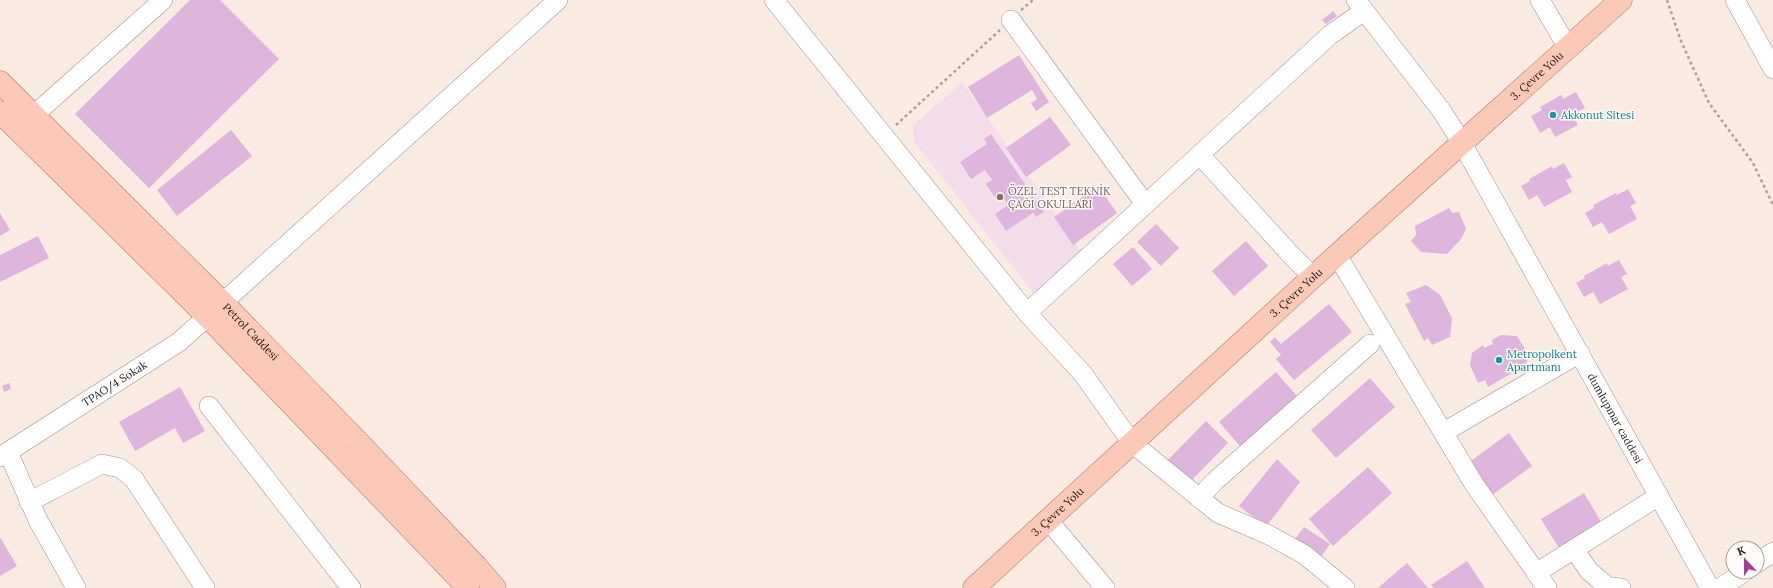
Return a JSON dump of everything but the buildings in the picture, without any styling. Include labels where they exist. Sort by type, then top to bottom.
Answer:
[{"type":"main road","name":"3. Çevre Yolu","points":[[974,588],[1336,255],[1621,0]]},
{"type":"main road","name":"Petrol Caddesi","points":[[0,82],[34,116],[216,310],[468,588]]},
{"type":"main road","name":"Petrol Caddesi","points":[[0,112],[368,452],[495,588]]},
{"type":"street","points":[[34,116],[163,0]]},
{"type":"street","name":"TPAO/4 Sokak","points":[[4,455],[179,342],[558,0]]},
{"type":"street","points":[[774,0],[883,137],[1027,313],[1083,374],[1132,443],[1218,513],[1269,535],[1305,555],[1345,588]]},
{"type":"street","points":[[1540,0],[1568,48]]},
{"type":"street","points":[[1735,0],[1772,63]]},
{"type":"street","points":[[1027,313],[1360,6]]},
{"type":"street","name":"dumlupınar caddesi","points":[[1360,6],[1441,110],[1462,143],[1710,588]]},
{"type":"street","points":[[1011,20],[1145,204]]},
{"type":"street","points":[[1200,155],[1313,277]]},
{"type":"street","points":[[1336,255],[1474,484],[1541,580],[1574,549],[1659,496]]},
{"type":"street","points":[[1199,498],[1215,481],[1370,344]]},
{"type":"street","points":[[1444,432],[1580,353]]},
{"type":"street","points":[[209,406],[351,588]]},
{"type":"street","points":[[4,455],[51,545],[76,588]]},
{"type":"street","points":[[29,502],[102,464],[120,468],[134,478],[205,588]]},
{"type":"street","points":[[1048,520],[1105,588]]},
{"type":"street","points":[[1574,549],[1590,571],[1608,587],[1620,588]]},
{"type":"street","points":[[1720,588],[1732,580]]},
{"type":"path","points":[[883,137],[1033,0]]},
{"type":"path","points":[[1667,0],[1681,41],[1709,103],[1753,164],[1773,205]]},
{"type":"shaded area","name":"ÖZEL TEST TEKNİK ÇAĞI OKULLARI","points":[[962,82],[1082,252],[1035,295],[914,142],[913,125]]},
{"type":"place","name":"Akkonut Sitesi","points":[[1553,115]]},
{"type":"place","name":"ÖZEL TEST TEKNİK ÇAĞI OKULLARI","points":[[1000,197]]},
{"type":"place","name":"Metropolkent Apartmanı","points":[[1499,360]]}]
